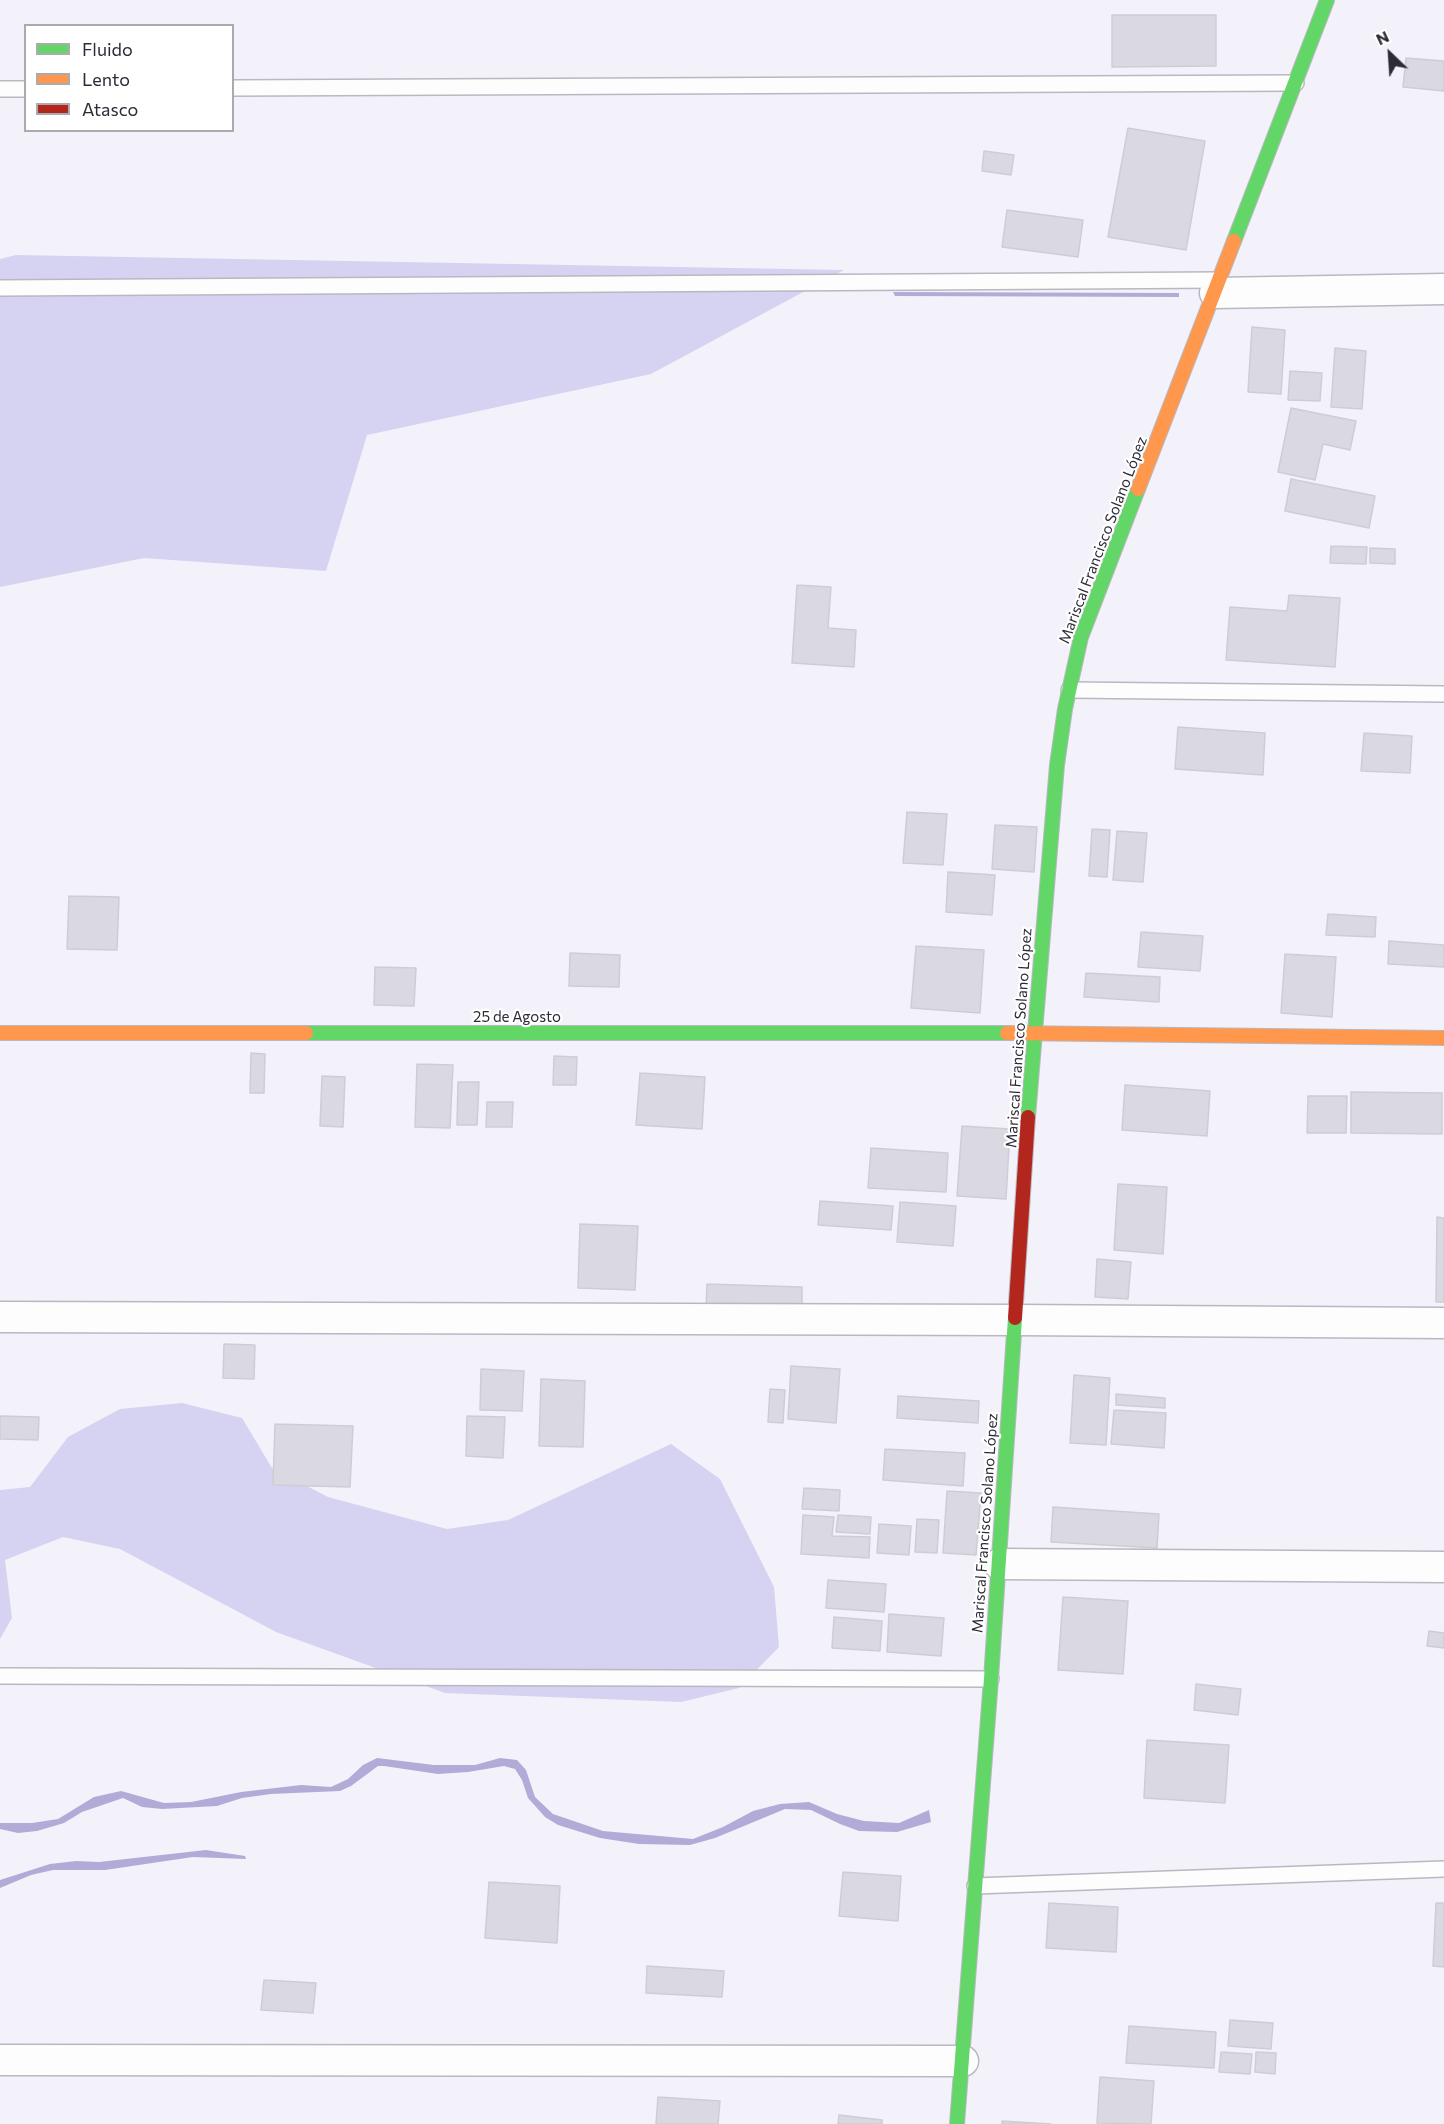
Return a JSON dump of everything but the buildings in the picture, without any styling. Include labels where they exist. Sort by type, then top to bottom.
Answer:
[{"type":"main road","name":"Mariscal Francisco Solano López","points":[[957,2124],[991,1679],[1034,1034],[1057,765],[1069,690],[1081,637],[1327,0]]},
{"type":"main road","name":"25 de Agosto","points":[[0,1033],[1034,1034],[1444,1038]]},
{"type":"street","points":[[1217,286],[1444,289]]},
{"type":"street","points":[[0,1317],[1444,1323]]},
{"type":"street","points":[[999,1564],[1444,1568]]},
{"type":"street","points":[[0,2060],[963,2061]]},
{"type":"lane","points":[[234,88],[1296,83]]},
{"type":"lane","points":[[0,89],[24,89]]},
{"type":"lane","points":[[0,288],[1217,286]]},
{"type":"lane","points":[[1069,690],[1444,694]]},
{"type":"lane","points":[[0,1676],[991,1679]]},
{"type":"lane","points":[[975,1886],[1444,1869]]},
{"type":"shaded area","points":[[16,255],[844,270],[651,374],[367,435],[326,571],[144,558],[0,587],[0,259]]},
{"type":"shaded area","points":[[893,292],[1179,293],[1179,297],[895,296]]},
{"type":"shaded area","points":[[182,1403],[242,1418],[272,1468],[328,1497],[447,1529],[508,1520],[671,1444],[720,1479],[774,1587],[779,1647],[739,1688],[681,1702],[445,1693],[276,1632],[120,1549],[63,1537],[5,1560],[12,1618],[0,1639],[0,1490],[30,1487],[68,1437],[120,1409]]},
{"type":"shaded area","points":[[377,1758],[434,1765],[475,1765],[500,1758],[517,1760],[526,1770],[535,1797],[553,1814],[603,1831],[693,1839],[723,1827],[753,1811],[780,1804],[809,1802],[837,1814],[864,1821],[899,1823],[929,1810],[931,1822],[897,1832],[859,1831],[811,1810],[785,1809],[715,1838],[690,1845],[639,1844],[600,1838],[558,1825],[545,1817],[528,1798],[522,1780],[515,1769],[504,1766],[438,1774],[378,1766],[351,1786],[340,1791],[271,1794],[242,1798],[217,1806],[162,1809],[142,1807],[123,1798],[82,1812],[64,1823],[37,1831],[18,1833],[0,1829],[0,1823],[32,1823],[58,1819],[94,1797],[121,1791],[164,1803],[191,1802],[241,1792],[301,1785],[331,1787],[348,1779],[363,1765]]},
{"type":"shaded area","points":[[206,1850],[245,1856],[246,1859],[193,1857],[105,1870],[53,1870],[31,1875],[0,1888],[0,1880],[50,1864],[76,1861],[99,1862]]},
{"type":"traffic: fast","points":[[1234,241],[1327,0]]},
{"type":"traffic: fast","points":[[1028,1117],[1057,765],[1065,709],[1081,637],[1138,489]]},
{"type":"traffic: fast","points":[[306,1033],[1007,1033]]},
{"type":"traffic: fast","points":[[957,2124],[991,1679],[1015,1318]]},
{"type":"traffic: slow","points":[[1138,489],[1234,241]]},
{"type":"traffic: slow","points":[[0,1033],[306,1033]]},
{"type":"traffic: slow","points":[[1007,1033],[1444,1038]]},
{"type":"traffic: jam","points":[[1015,1318],[1028,1117]]}]
